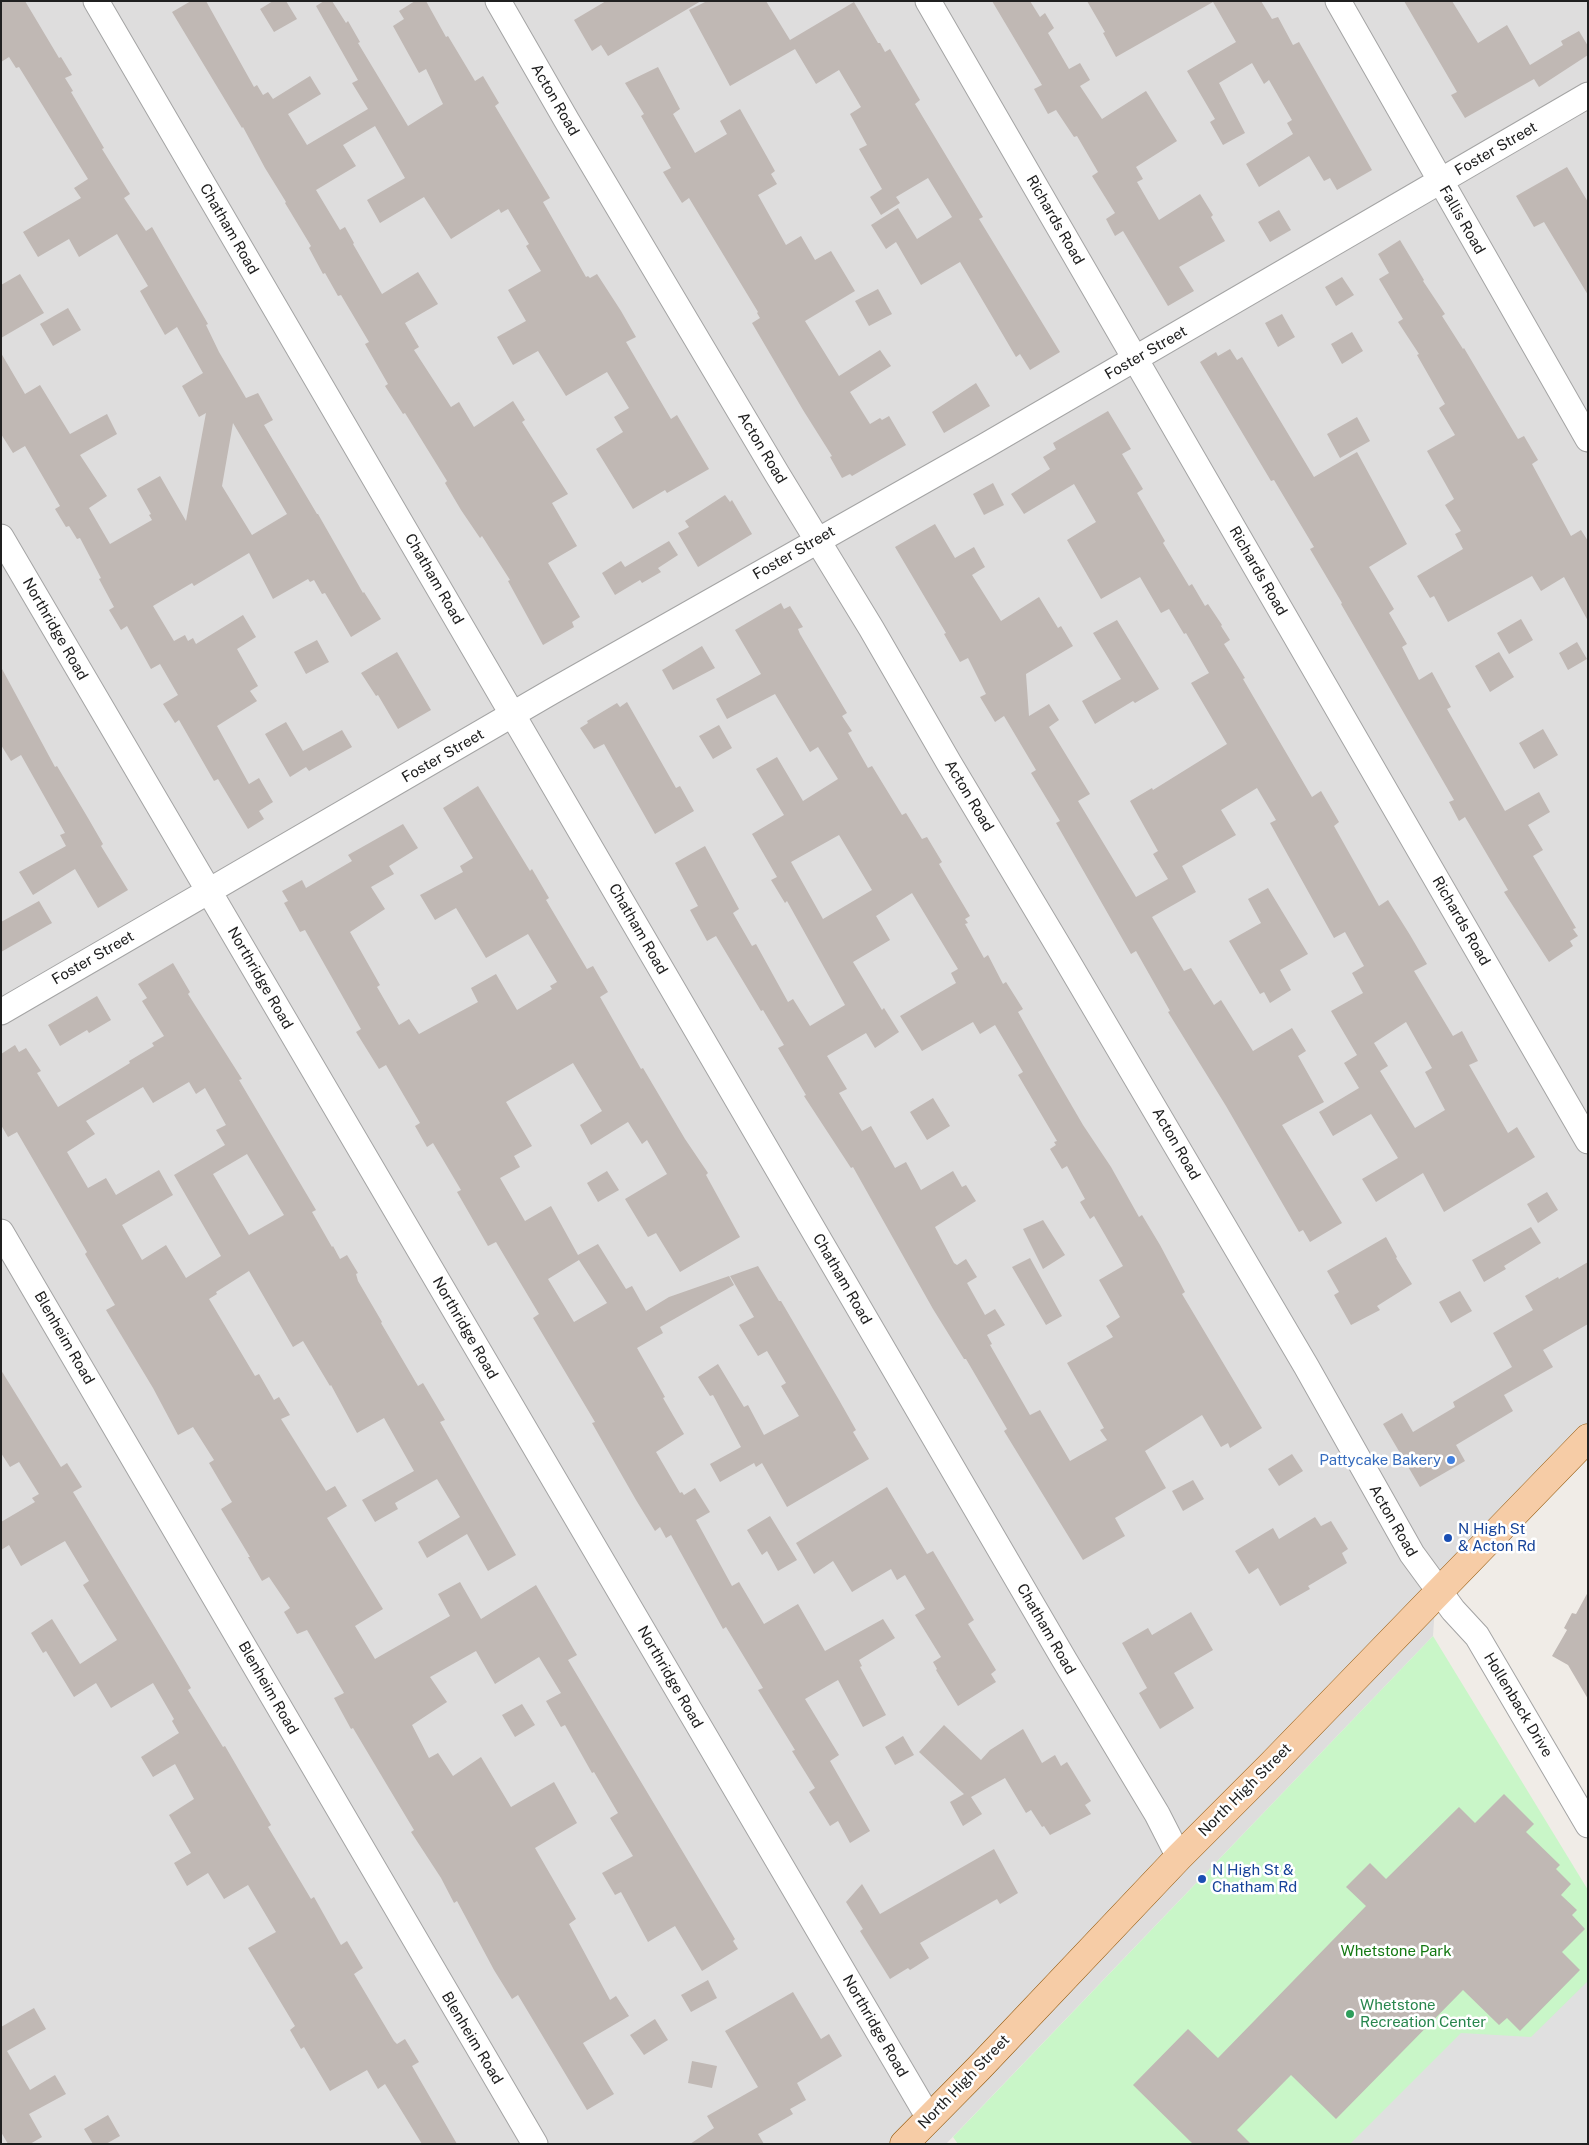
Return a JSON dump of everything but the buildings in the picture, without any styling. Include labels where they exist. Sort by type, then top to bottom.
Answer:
[{"type":"main road","name":"North High Street","points":[[904,2144],[1179,1857],[1271,1765],[1588,1438]]},
{"type":"street","name":"Chatham Road","points":[[96,1],[1065,1661],[1157,1814],[1179,1857]]},
{"type":"street","name":"Acton Road","points":[[498,1],[567,121],[818,539],[1296,1349],[1412,1554],[1439,1592]]},
{"type":"street","name":"Richards Road","points":[[928,1],[1588,1140]]},
{"type":"street","name":"Fallis Road","points":[[1338,1],[1588,439]]},
{"type":"street","name":"Foster Street","points":[[1,1012],[818,539],[994,441],[1588,95]]},
{"type":"street","name":"Northridge Road","points":[[1,537],[929,2118]]},
{"type":"street","name":"Blenheim Road","points":[[1,1232],[535,2144]]},
{"type":"street","name":"Hollenback Drive","points":[[1439,1592],[1477,1636],[1588,1825]]},
{"type":"shaded area","points":[[1,1],[1588,1],[1588,1434],[1436,1591],[1433,1636],[946,2144],[1,2144]]},
{"type":"shaded area","points":[[1588,1981],[1588,2144],[1350,2144],[1461,2033],[1531,2037]]},
{"type":"green space","name":"Whetstone Park","points":[[1433,1636],[1588,1890],[1588,2144],[958,2144],[953,2137]]},
{"type":"place","name":"Pattycake Bakery","points":[[1451,1460]]},
{"type":"place","name":"N High St & Acton Rd","points":[[1448,1538]]},
{"type":"place","name":"N High St & Chatham Rd","points":[[1202,1879]]},
{"type":"place","name":"Whetstone Recreation Center","points":[[1350,2014]]}]
